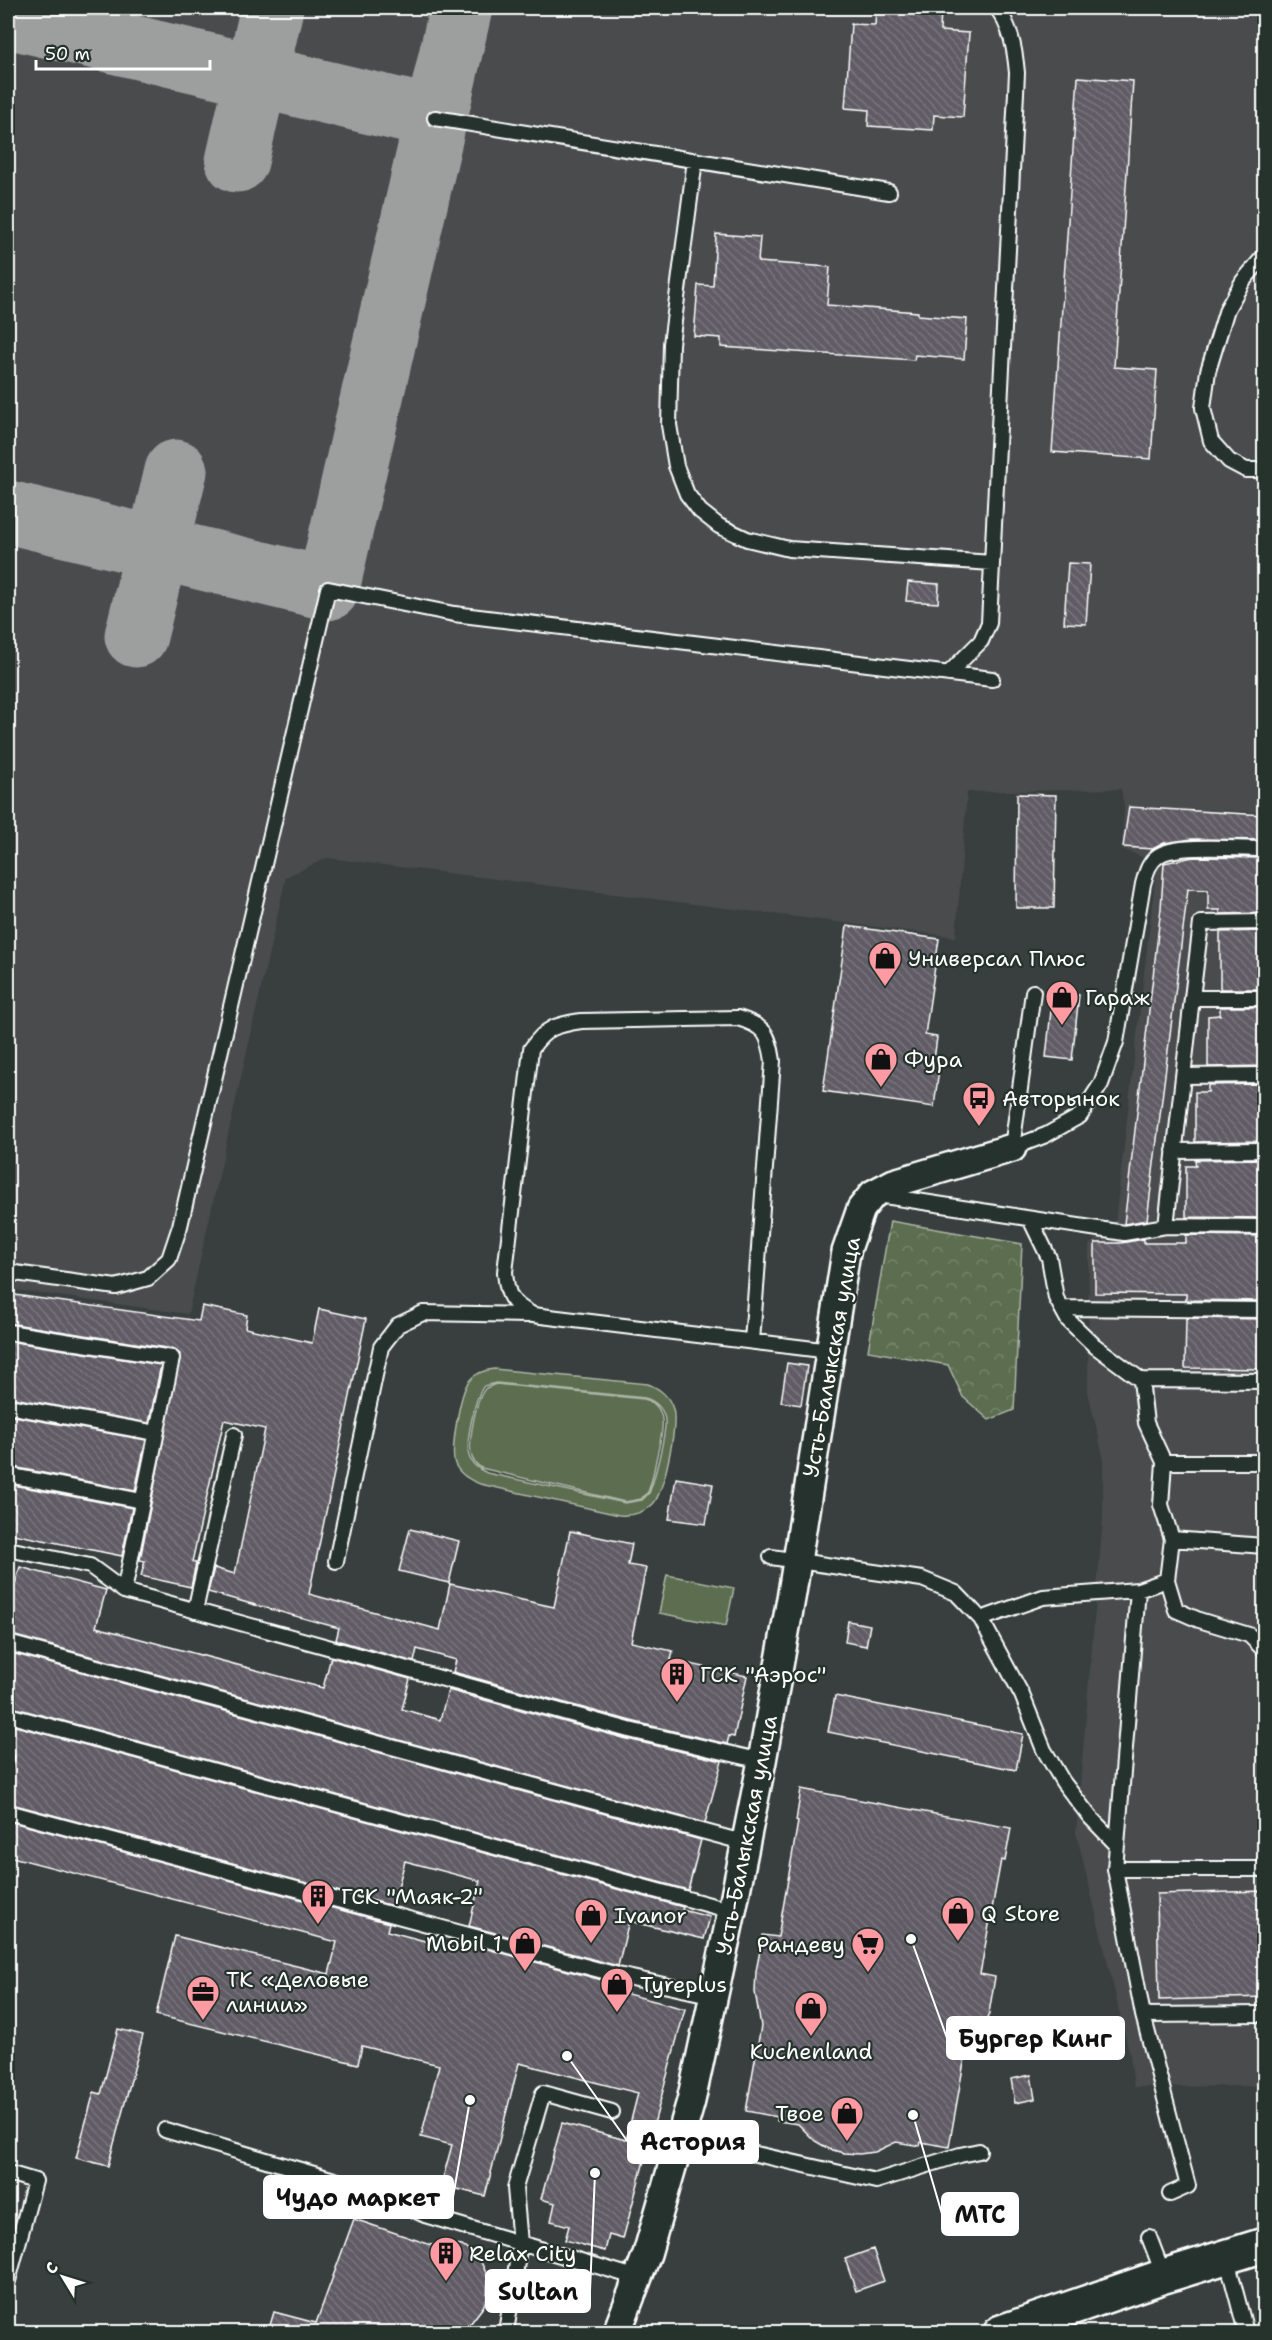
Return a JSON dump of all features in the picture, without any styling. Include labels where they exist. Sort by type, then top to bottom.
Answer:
[{"type":"main road","points":[[1001,2332],[1164,2276],[1264,2245]]},
{"type":"street","points":[[873,1194],[894,1183],[1012,1148]]},
{"type":"street","name":"Усть-Балыкская улица","points":[[617,2332],[647,2254],[691,2100],[762,1761],[784,1559],[830,1351],[846,1252],[861,1209],[873,1194]]},
{"type":"lane","points":[[948,674],[969,654],[986,631],[989,623],[1017,73],[1011,34],[997,8]]},
{"type":"lane","points":[[435,118],[889,192]]},
{"type":"lane","points":[[695,160],[672,344],[669,425],[676,466],[687,494],[700,512],[719,525],[747,539],[789,549],[992,563]]},
{"type":"lane","points":[[1264,256],[1244,281],[1227,309],[1208,371],[1203,408],[1211,441],[1229,461],[1246,470],[1264,470]]},
{"type":"lane","points":[[8,1272],[116,1287],[148,1278],[169,1259],[180,1226],[328,589],[454,614],[992,679]]},
{"type":"lane","points":[[1033,992],[1012,1148],[1046,1135],[1080,1116],[1101,1084],[1116,1042],[1148,866],[1157,856],[1172,849],[1264,849]]},
{"type":"lane","points":[[1166,1226],[1201,923],[1264,922]]},
{"type":"lane","points":[[1192,998],[1264,998]]},
{"type":"lane","points":[[533,1315],[516,1306],[506,1290],[505,1272],[531,1049],[540,1036],[558,1024],[738,1018],[755,1023],[770,1040],[773,1061],[752,1341]]},
{"type":"lane","points":[[1183,1076],[1264,1075]]},
{"type":"lane","points":[[1174,1151],[1264,1150]]},
{"type":"lane","points":[[873,1194],[1124,1233],[1166,1226],[1264,1227]]},
{"type":"lane","points":[[1030,1219],[1048,1258],[1056,1298],[1068,1320],[1095,1346],[1141,1380],[1264,1381]]},
{"type":"lane","points":[[1062,1308],[1264,1310]]},
{"type":"lane","points":[[336,1561],[381,1347],[398,1325],[423,1313],[533,1315],[830,1351]]},
{"type":"lane","points":[[8,1332],[172,1358],[124,1591]]},
{"type":"lane","points":[[1141,1380],[1146,1423],[1164,1462],[1161,1504],[1172,1539],[1167,1580],[1176,1610],[1199,1620],[1249,1635],[1264,1650]]},
{"type":"lane","points":[[8,1406],[156,1433]]},
{"type":"lane","points":[[195,1611],[234,1435]]},
{"type":"lane","points":[[1164,1462],[1264,1462]]},
{"type":"lane","points":[[8,1475],[142,1501]]},
{"type":"lane","points":[[1172,1539],[1264,1546]]},
{"type":"lane","points":[[8,1549],[90,1566],[124,1591],[195,1611],[628,1730],[762,1761]]},
{"type":"lane","points":[[784,1559],[922,1579],[956,1593],[981,1619],[1022,1695],[1044,1750],[1054,1766],[1090,1817],[1117,1845]]},
{"type":"lane","points":[[981,1619],[1043,1597],[1138,1590],[1167,1580]]},
{"type":"lane","points":[[1138,1590],[1115,1869],[1143,2015],[1188,2186],[1170,2193]]},
{"type":"lane","points":[[8,1643],[746,1843]]},
{"type":"lane","points":[[8,1715],[732,1911]]},
{"type":"lane","points":[[8,1812],[572,1963],[714,1996]]},
{"type":"lane","points":[[1115,1869],[1264,1869]]},
{"type":"lane","points":[[1143,2015],[1264,2014]]},
{"type":"lane","points":[[506,2332],[520,2243],[515,2188],[543,2093],[612,2112]]},
{"type":"lane","points":[[165,2130],[378,2193],[425,2215],[638,2278]]},
{"type":"lane","points":[[681,2137],[876,2181],[979,2151]]},
{"type":"lane","points":[[8,2173],[35,2181],[8,2281]]},
{"type":"lane","points":[[1149,2237],[1164,2276]]},
{"type":"lane","points":[[1226,2256],[1246,2332]]},
{"type":"shaded area","points":[[8,8],[1264,8],[1264,812],[1146,808],[1264,816],[1264,2086],[1134,2087],[1130,2055],[1076,1832],[1103,1517],[1103,1456],[1088,1392],[1089,1245],[1115,1222],[1157,863],[1122,849],[1124,807],[1121,789],[967,792],[956,937],[327,858],[286,877],[188,1314],[8,1289]]},
{"type":"green space","points":[[890,1221],[1022,1244],[1014,1410],[989,1420],[963,1397],[948,1365],[868,1351]]},
{"type":"green space","points":[[494,1369],[648,1384],[661,1391],[673,1409],[674,1429],[665,1473],[653,1504],[637,1513],[619,1515],[480,1484],[462,1474],[455,1464],[454,1447],[462,1397],[471,1378],[480,1372]],"holes":[[[496,1383],[645,1398],[653,1401],[659,1407],[663,1414],[665,1428],[654,1479],[649,1493],[642,1500],[625,1503],[487,1473],[470,1459],[468,1441],[472,1420],[477,1399],[484,1386]]]},
{"type":"green space","points":[[496,1384],[644,1399],[653,1403],[659,1409],[662,1417],[662,1434],[648,1492],[641,1499],[625,1502],[481,1468],[473,1460],[471,1451],[473,1421],[482,1393],[486,1388]]},
{"type":"green space","points":[[667,1575],[734,1588],[726,1626],[659,1613]]},
{"type":"building","points":[[876,8],[941,8],[940,31],[969,33],[963,117],[934,115],[933,130],[868,126],[869,110],[845,108],[851,24],[875,25]]},
{"type":"building","points":[[1078,77],[1133,81],[1114,367],[1157,370],[1151,459],[1052,452]]},
{"type":"building","points":[[716,234],[760,237],[758,262],[830,267],[827,305],[918,312],[918,315],[967,319],[964,359],[915,355],[914,360],[721,347],[721,338],[694,336],[698,285],[713,286]]},
{"type":"building","points":[[1068,563],[1090,564],[1086,624],[1064,623]]},
{"type":"building","points":[[908,582],[939,584],[938,603],[906,601]]},
{"type":"building","points":[[1017,794],[1056,795],[1054,908],[1016,908]]},
{"type":"building","points":[[1129,807],[1264,815],[1264,840],[1192,839],[1164,843],[1153,849],[1123,847]]},
{"type":"building","points":[[1193,857],[1264,858],[1264,913],[1220,914],[1220,910],[1208,910],[1208,890],[1188,889],[1147,1220],[1124,1224],[1161,908],[1164,863]]},
{"type":"building","name":"Универсал Плюс","points":[[847,926],[939,939],[925,1035],[937,1037],[933,1068],[939,1069],[934,1107],[823,1091]]},
{"type":"building","points":[[1264,931],[1264,989],[1220,989],[1220,932]]},
{"type":"building","name":"Гараж","points":[[1053,992],[1079,995],[1072,1060],[1046,1057]]},
{"type":"building","points":[[1220,1007],[1264,1007],[1264,1066],[1208,1067],[1208,1016],[1220,1015]]},
{"type":"building","points":[[1264,1084],[1264,1141],[1195,1142],[1195,1092],[1208,1092],[1208,1085]]},
{"type":"building","points":[[1264,1159],[1264,1218],[1186,1217],[1186,1166],[1196,1166],[1195,1160]]},
{"type":"building","points":[[1186,1235],[1264,1236],[1264,1301],[1186,1300],[1186,1294],[1095,1293],[1095,1243],[1121,1243],[1144,1239],[1144,1243],[1186,1243]]},
{"type":"building","points":[[8,1294],[199,1321],[202,1306],[247,1315],[245,1328],[312,1343],[319,1309],[366,1319],[309,1594],[440,1630],[450,1584],[554,1607],[570,1531],[632,1544],[628,1565],[646,1568],[631,1642],[673,1651],[671,1660],[747,1676],[734,1737],[729,1736],[727,1744],[631,1721],[453,1672],[456,1660],[417,1649],[414,1662],[336,1640],[339,1628],[208,1592],[214,1568],[235,1574],[265,1429],[224,1420],[192,1562],[196,1563],[191,1587],[141,1576],[145,1561],[140,1560],[180,1354],[173,1349],[8,1323]]},
{"type":"building","points":[[1186,1318],[1264,1319],[1264,1369],[1185,1368]]},
{"type":"building","points":[[8,1341],[161,1365],[149,1423],[8,1397]]},
{"type":"building","points":[[787,1363],[807,1366],[801,1405],[781,1402]]},
{"type":"building","points":[[8,1415],[146,1440],[135,1491],[8,1466]]},
{"type":"building","points":[[676,1478],[713,1484],[706,1524],[669,1519]]},
{"type":"building","points":[[8,1484],[132,1508],[122,1556],[8,1533]]},
{"type":"building","points":[[410,1529],[459,1541],[449,1583],[399,1571]]},
{"type":"building","points":[[20,1567],[106,1590],[96,1627],[323,1688],[331,1657],[410,1679],[402,1709],[440,1720],[448,1690],[627,1739],[722,1761],[705,1823],[8,1634],[8,1601],[10,1601]]},
{"type":"building","points":[[848,1621],[870,1625],[866,1646],[845,1642]]},
{"type":"building","points":[[8,1652],[701,1840],[688,1890],[8,1706]]},
{"type":"building","points":[[835,1696],[1023,1734],[1016,1770],[828,1732]]},
{"type":"building","points":[[8,1724],[683,1907],[682,1910],[710,1917],[704,1939],[629,1921],[618,1966],[469,1926],[480,1881],[405,1861],[393,1906],[8,1803],[8,1784],[15,1756],[8,1754]]},
{"type":"building","name":"Рандеву","points":[[801,1789],[1011,1828],[1005,1861],[1001,1860],[980,1974],[995,1977],[989,2013],[982,2033],[964,2062],[949,2147],[921,2142],[920,2146],[896,2142],[875,2152],[844,2153],[829,2149],[815,2141],[798,2124],[777,2121],[778,2117],[746,2111],[761,2026],[755,1992],[756,1971],[763,1935],[778,1937],[798,1822],[796,1821]]},
{"type":"building","points":[[8,1821],[389,1923],[387,1931],[463,1951],[465,1943],[613,1983],[612,1990],[685,2009],[623,2239],[609,2235],[605,2251],[565,2240],[569,2226],[551,2221],[555,2203],[541,2199],[562,2123],[626,2140],[638,2093],[519,2063],[485,2196],[441,2185],[452,2145],[421,2137],[439,2065],[362,2046],[358,2064],[156,2015],[175,1936],[329,1974],[337,1942],[8,1856]]},
{"type":"building","points":[[1264,1891],[1264,1997],[1159,2000],[1157,1894]]},
{"type":"building","points":[[118,2029],[143,2035],[108,2166],[76,2158],[94,2092],[101,2094]]},
{"type":"building","points":[[1031,2075],[1035,2099],[1015,2103],[1011,2079]]},
{"type":"building","points":[[354,2219],[431,2245],[441,2243],[462,2246],[479,2258],[488,2277],[487,2298],[464,2332],[268,2332],[274,2312],[316,2323]]},
{"type":"building","points":[[873,2249],[884,2281],[856,2291],[845,2259]]},
{"type":"taxiway","points":[[237,161],[272,8]]},
{"type":"taxiway","points":[[8,512],[328,589],[461,8]]},
{"type":"taxiway","points":[[8,17],[435,118]]},
{"type":"taxiway","points":[[136,636],[176,471]]},
{"type":"place","name":"Универсал Плюс","points":[[885,987]]},
{"type":"place","name":"Гараж","points":[[1062,1026]]},
{"type":"place","name":"Фура","points":[[881,1088]]},
{"type":"place","name":"Авторынок","points":[[979,1127]]},
{"type":"place","name":"ГСК \"Аэрос\"","points":[[677,1703]]},
{"type":"place","name":"ГСК \"Маяк-2\"","points":[[318,1925]]},
{"type":"place","name":"Бургер Кинг","points":[[911,1939]]},
{"type":"place","name":"Q Store","points":[[958,1942]]},
{"type":"place","name":"Ivanor","points":[[591,1944]]},
{"type":"place","name":"Mobil 1","points":[[525,1972]]},
{"type":"place","name":"Рандеву","points":[[868,1973]]},
{"type":"place","name":"Tyreplus","points":[[617,2013]]},
{"type":"place","name":"ТК «Деловые линии»","points":[[203,2021]]},
{"type":"place","name":"Kuchenland","points":[[811,2037]]},
{"type":"place","name":"Астория","points":[[567,2056]]},
{"type":"place","name":"Чудо маркет","points":[[470,2100]]},
{"type":"place","name":"МТС","points":[[913,2115]]},
{"type":"place","name":"Твое","points":[[847,2142]]},
{"type":"place","name":"Sultan","points":[[595,2173]]},
{"type":"place","name":"Relax City","points":[[446,2282]]}]
